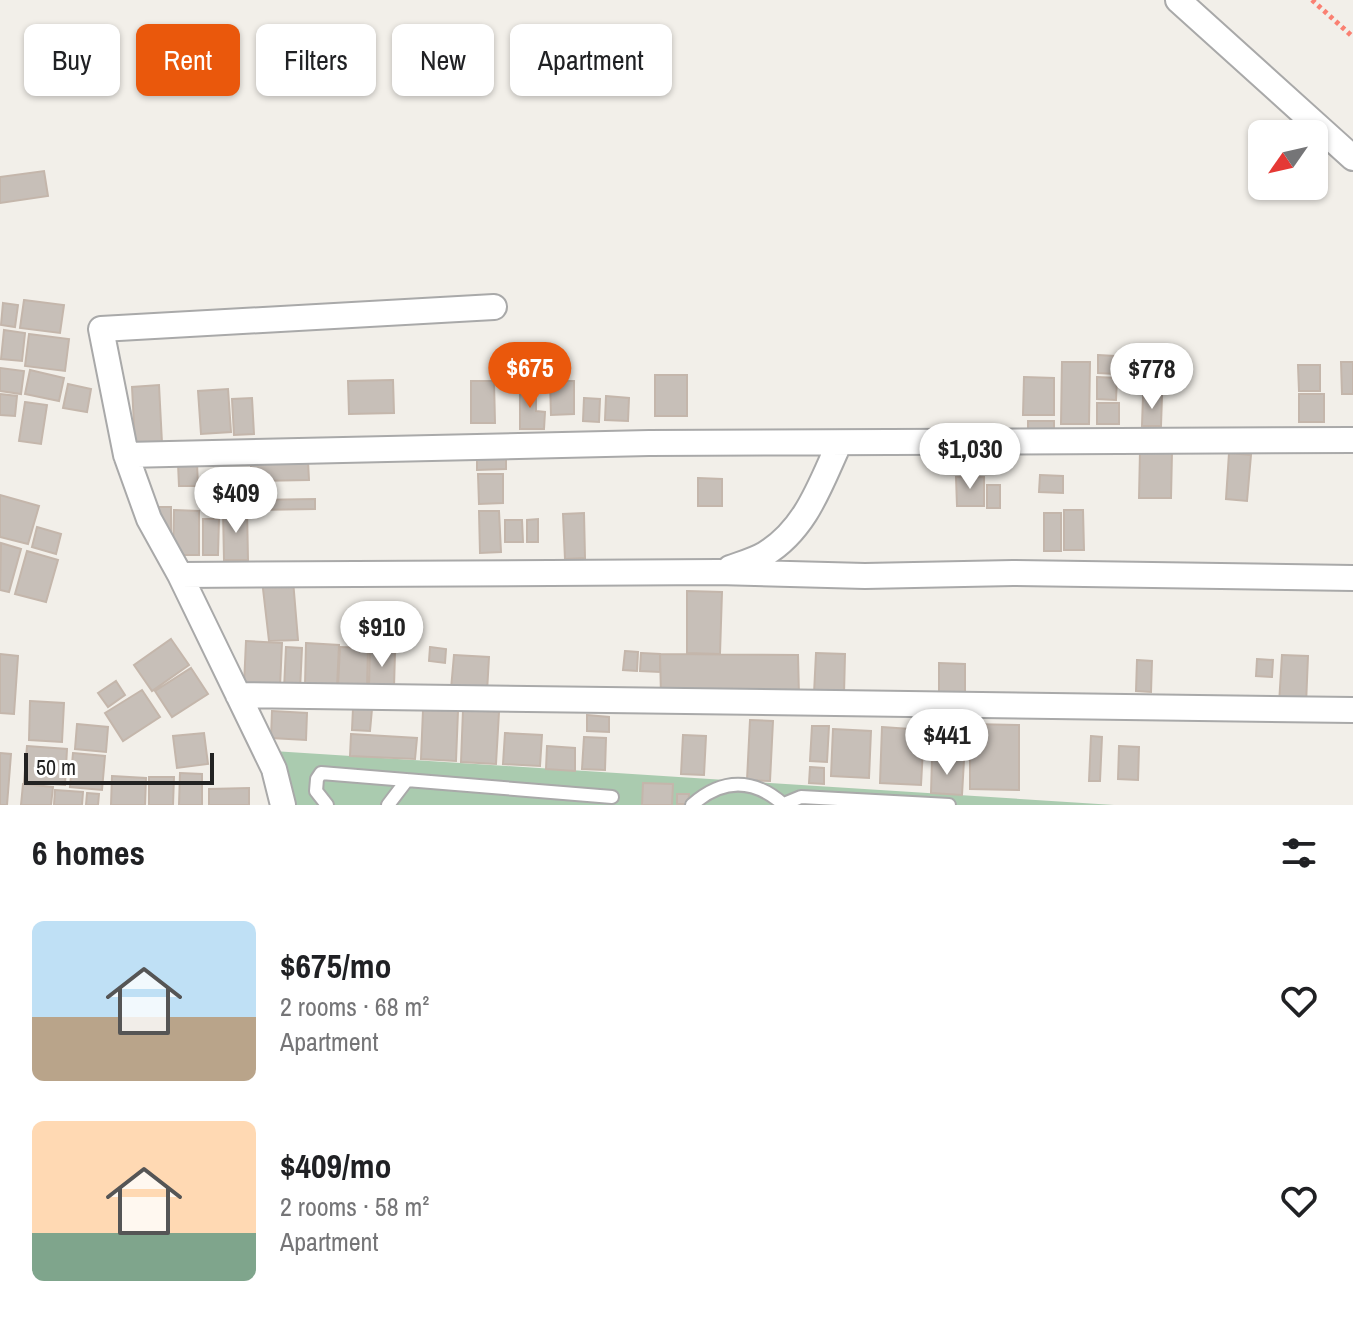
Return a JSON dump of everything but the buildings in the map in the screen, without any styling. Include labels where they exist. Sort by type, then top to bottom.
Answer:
[{"type":"street","points":[[1178,0],[1353,158]]},
{"type":"street","points":[[283,805],[274,769],[180,575],[149,519],[126,455],[101,329],[494,307]]},
{"type":"street","points":[[126,455],[649,443],[1353,440]]},
{"type":"street","points":[[718,572],[764,555],[789,537],[806,515],[839,444]]},
{"type":"street","points":[[180,575],[718,572],[865,576],[1013,573],[1353,578]]},
{"type":"street","points":[[238,695],[1353,710]]},
{"type":"lane","points":[[327,805],[316,791],[321,773],[612,797]]},
{"type":"lane","points":[[388,805],[407,780]]},
{"type":"lane","points":[[692,805],[705,793],[726,785],[748,785],[769,792],[784,805],[801,797],[949,805]]},
{"type":"lane","points":[[518,805],[519,791]]},
{"type":"path","points":[[1312,0],[1353,37]]},
{"type":"green space","points":[[273,751],[1114,805],[296,805]]}]
